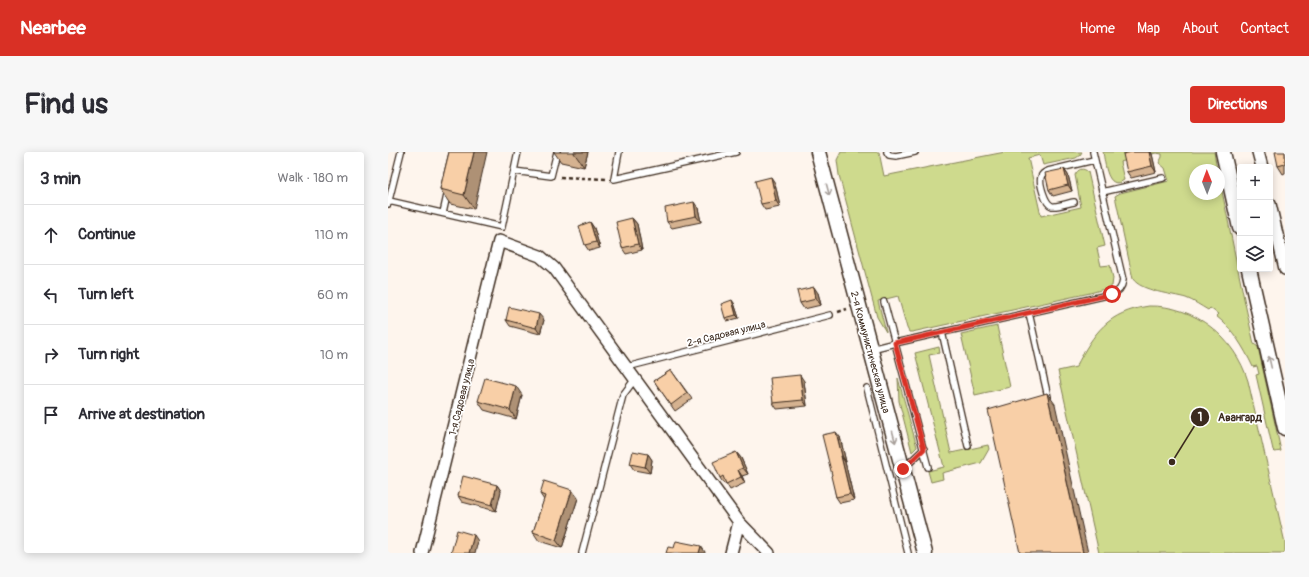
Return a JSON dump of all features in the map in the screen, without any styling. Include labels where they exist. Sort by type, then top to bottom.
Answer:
[{"type":"street","name":"2-я Коммунистическая улица","points":[[818,152],[925,553]]},
{"type":"street","points":[[1223,152],[1237,215]]},
{"type":"street","points":[[1258,152],[1261,164]]},
{"type":"street","points":[[1273,213],[1279,232],[1285,269]]},
{"type":"street","name":"1-я Садовая улица","points":[[422,553],[499,241],[540,256],[554,268],[627,367]]},
{"type":"street","points":[[1250,272],[1285,428]]},
{"type":"street","points":[[627,367],[739,522],[768,553]]},
{"type":"street","points":[[731,553],[739,522]]},
{"type":"lane","points":[[400,152],[388,202],[502,227],[518,152]]},
{"type":"lane","points":[[514,171],[551,176],[557,152]]},
{"type":"lane","points":[[619,152],[614,179],[736,152]]},
{"type":"lane","points":[[887,152],[888,155],[893,156],[915,152]]},
{"type":"lane","points":[[870,349],[1112,294],[1118,291],[1122,287],[1123,280],[1093,152]]},
{"type":"lane","points":[[1074,202],[1056,206],[1048,204],[1045,199],[1041,176],[1048,171],[1094,160]]},
{"type":"lane","points":[[1102,192],[1163,178]]},
{"type":"lane","points":[[443,213],[450,183]]},
{"type":"lane","points":[[884,302],[928,467]]},
{"type":"lane","points":[[1028,313],[1048,397]]},
{"type":"lane","name":"2-я Садовая улица","points":[[627,367],[830,315]]},
{"type":"lane","points":[[942,332],[968,446]]},
{"type":"lane","points":[[582,553],[624,395],[635,380]]},
{"type":"lane","points":[[867,388],[908,553]]},
{"type":"lane","points":[[903,469],[924,449]]},
{"type":"path","points":[[551,176],[614,179]]},
{"type":"green space","points":[[841,152],[879,152],[884,176],[1005,152],[1082,152],[1076,158],[1043,165],[1040,155],[1028,158],[1041,216],[1081,207],[1075,175],[1081,169],[1088,172],[1105,246],[1097,248],[1101,266],[1110,265],[1113,278],[1112,286],[1090,293],[912,332],[909,332],[907,328],[898,296],[878,301],[886,332],[877,317],[839,175],[837,160]]},
{"type":"green space","points":[[1103,152],[1214,152],[1216,164],[1189,164],[1189,200],[1224,200],[1237,265],[1237,272],[1239,272],[1254,344],[1258,347],[1281,451],[1275,452],[1273,450],[1256,375],[1259,374],[1257,366],[1253,367],[1238,339],[1216,316],[1218,314],[1210,308],[1208,310],[1186,298],[1157,292],[1137,283],[1133,279],[1115,196],[1120,193],[1169,181],[1165,168],[1159,163],[1162,154],[1156,153],[1120,162],[1124,180],[1118,183],[1110,179]]},
{"type":"green space","points":[[1149,306],[1166,307],[1182,311],[1197,318],[1211,327],[1223,338],[1234,351],[1242,365],[1248,381],[1285,543],[1285,553],[1099,553],[1058,371],[1076,367],[1096,334],[1113,319],[1123,313]]},
{"type":"green space","points":[[997,326],[1010,387],[975,395],[961,334]]},
{"type":"green space","points":[[939,347],[940,353],[929,355],[951,453],[988,445],[989,449],[981,463],[942,473],[943,479],[931,482],[928,471],[944,467],[915,353]]},
{"type":"green space","points":[[898,378],[917,447],[912,452],[899,401]]},
{"type":"building","points":[[449,152],[474,152],[464,195],[440,189]]},
{"type":"building","points":[[1132,152],[1149,152],[1152,166],[1127,172],[1123,154]]},
{"type":"building","points":[[1275,152],[1285,152],[1285,164],[1278,166]]},
{"type":"building","points":[[1064,169],[1068,185],[1049,190],[1045,173]]},
{"type":"building","points":[[771,177],[776,201],[761,204],[755,181]]},
{"type":"building","points":[[694,202],[696,216],[667,222],[665,208]]},
{"type":"building","points":[[632,218],[638,244],[622,248],[616,222]]},
{"type":"building","points":[[590,222],[596,242],[585,245],[579,226]]},
{"type":"building","points":[[814,287],[816,299],[800,303],[797,291]]},
{"type":"building","points":[[732,300],[736,315],[725,318],[721,304]]},
{"type":"building","points":[[509,307],[539,314],[536,328],[506,320]]},
{"type":"building","points":[[671,370],[687,393],[671,405],[654,381]]},
{"type":"building","points":[[800,375],[803,400],[773,403],[770,378]]},
{"type":"building","points":[[485,378],[516,386],[510,410],[478,401]]},
{"type":"building","points":[[1047,393],[1083,553],[1020,553],[988,410]]},
{"type":"building","points":[[836,432],[850,494],[836,497],[822,435]]},
{"type":"building","points":[[633,451],[648,454],[645,467],[630,464]]},
{"type":"building","points":[[736,452],[743,468],[738,470],[741,477],[726,484],[723,476],[720,478],[713,462]]},
{"type":"building","points":[[463,476],[497,485],[492,505],[458,496]]},
{"type":"building","points":[[544,481],[572,490],[556,540],[533,532],[545,496],[540,494]]},
{"type":"building","points":[[457,530],[474,535],[469,553],[451,553]]},
{"type":"building","points":[[676,541],[701,546],[699,553],[666,553],[668,547],[674,548]]},
{"type":"place","name":"Авангард","points":[[1172,462]]},
{"type":"route","points":[[903,469],[924,449],[895,343],[1112,294]]}]
